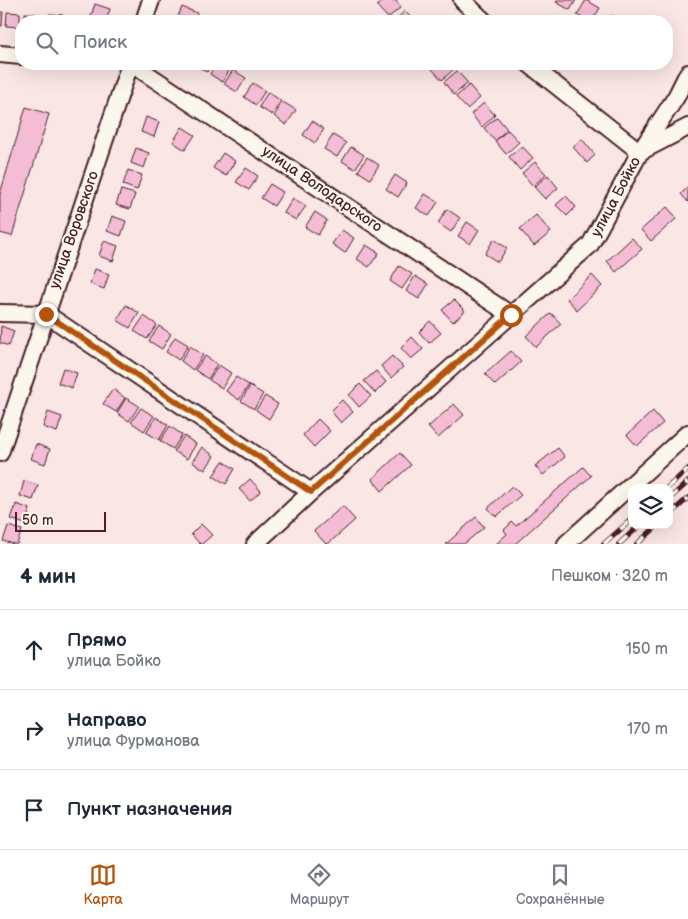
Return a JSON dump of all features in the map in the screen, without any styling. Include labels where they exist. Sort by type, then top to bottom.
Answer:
[{"type":"street","points":[[146,15],[151,0]]},
{"type":"street","points":[[462,0],[478,15]]},
{"type":"street","points":[[0,54],[15,55]]},
{"type":"street","name":"улица Воровского","points":[[0,453],[129,70]]},
{"type":"street","name":"улица Володарского","points":[[140,70],[511,315]]},
{"type":"street","points":[[537,70],[640,152],[688,127]]},
{"type":"street","name":"улица Бойко","points":[[255,544],[311,492],[590,245],[640,152],[676,97],[688,72]]},
{"type":"street","points":[[0,313],[46,314],[311,492]]},
{"type":"street","points":[[566,544],[688,433]]},
{"type":"building","points":[[384,0],[395,0],[401,7],[392,15],[385,15],[377,6]]},
{"type":"building","points":[[557,0],[576,0],[570,10],[556,2]]},
{"type":"building","points":[[586,0],[600,8],[596,15],[577,15]]},
{"type":"building","points":[[95,4],[110,9],[108,15],[91,15]]},
{"type":"building","points":[[182,7],[197,13],[196,15],[179,15]]},
{"type":"building","points":[[405,11],[409,15],[401,15]]},
{"type":"building","points":[[0,12],[3,12],[2,26],[0,26]]},
{"type":"building","points":[[7,12],[20,13],[20,15],[15,15],[15,27],[6,26]]},
{"type":"building","points":[[25,13],[39,14],[39,15],[25,15]]},
{"type":"building","points":[[212,70],[230,70],[222,82],[210,74]]},
{"type":"building","points":[[233,70],[246,78],[237,92],[224,84]]},
{"type":"building","points":[[433,70],[453,70],[442,80]]},
{"type":"building","points":[[457,71],[468,83],[454,95],[444,82]]},
{"type":"building","points":[[253,83],[265,91],[256,105],[244,97]]},
{"type":"building","points":[[469,85],[480,98],[467,109],[456,97]]},
{"type":"building","points":[[268,92],[281,101],[272,115],[259,107]]},
{"type":"building","points":[[283,102],[296,110],[286,125],[274,116]]},
{"type":"building","points":[[484,103],[495,115],[482,127],[471,114]]},
{"type":"building","points":[[26,107],[49,114],[12,236],[0,233],[0,194]]},
{"type":"building","points":[[146,117],[159,122],[154,137],[141,132]]},
{"type":"building","points":[[497,117],[507,129],[495,141],[484,128]]},
{"type":"building","points":[[312,121],[324,129],[315,143],[303,135]]},
{"type":"building","points":[[182,127],[195,135],[185,150],[173,142]]},
{"type":"building","points":[[508,130],[519,142],[506,154],[495,141]]},
{"type":"building","points":[[333,135],[346,143],[337,157],[324,149]]},
{"type":"building","points":[[582,139],[595,155],[587,163],[573,147]]},
{"type":"building","points":[[522,146],[533,158],[520,170],[509,157]]},
{"type":"building","points":[[351,147],[364,155],[355,169],[342,161]]},
{"type":"building","points":[[136,148],[149,153],[144,168],[131,163]]},
{"type":"building","points":[[223,153],[235,161],[226,176],[213,168]]},
{"type":"building","points":[[367,157],[379,165],[370,179],[358,171]]},
{"type":"building","points":[[535,162],[546,174],[533,186],[522,173]]},
{"type":"building","points":[[246,168],[258,176],[249,190],[236,182]]},
{"type":"building","points":[[128,170],[142,175],[137,190],[123,185]]},
{"type":"building","points":[[395,175],[407,183],[398,197],[386,189]]},
{"type":"building","points":[[548,175],[558,188],[545,199],[534,187]]},
{"type":"building","points":[[270,184],[283,192],[274,206],[261,198]]},
{"type":"building","points":[[688,187],[688,202],[681,194]]},
{"type":"building","points":[[121,190],[135,194],[130,209],[116,205]]},
{"type":"building","points":[[425,194],[438,202],[429,216],[416,208]]},
{"type":"building","points":[[566,196],[576,207],[567,216],[556,205]]},
{"type":"building","points":[[293,198],[306,206],[296,220],[284,213]]},
{"type":"building","points":[[667,207],[677,218],[651,241],[641,230]]},
{"type":"building","points":[[447,209],[460,218],[451,232],[438,223]]},
{"type":"building","points":[[315,212],[327,220],[318,235],[305,227]]},
{"type":"building","points":[[536,215],[551,232],[534,246],[520,229]]},
{"type":"building","points":[[112,216],[126,221],[121,236],[107,231]]},
{"type":"building","points":[[467,222],[479,230],[470,244],[458,236]]},
{"type":"building","points":[[342,230],[354,238],[345,253],[332,244]]},
{"type":"building","points":[[632,238],[642,249],[616,272],[607,261]]},
{"type":"building","points":[[494,239],[507,248],[498,262],[485,254]]},
{"type":"building","points":[[104,241],[118,246],[113,261],[99,256]]},
{"type":"building","points":[[366,245],[379,253],[369,267],[357,259]]},
{"type":"building","points":[[399,266],[412,274],[402,289],[390,281]]},
{"type":"building","points":[[95,269],[109,274],[104,289],[90,284]]},
{"type":"building","points":[[592,275],[602,286],[577,310],[567,299]]},
{"type":"building","points":[[415,276],[428,284],[419,299],[406,291]]},
{"type":"building","points":[[454,300],[465,311],[453,322],[442,310]]},
{"type":"building","points":[[126,305],[139,313],[130,328],[117,320]]},
{"type":"building","points":[[551,313],[561,324],[536,347],[526,336]]},
{"type":"building","points":[[144,316],[157,325],[147,339],[134,331]]},
{"type":"building","points":[[430,321],[441,333],[429,343],[419,332]]},
{"type":"building","points":[[1,326],[14,331],[9,346],[0,343]]},
{"type":"building","points":[[159,326],[171,334],[162,349],[149,341]]},
{"type":"building","points":[[175,337],[188,345],[179,360],[166,352]]},
{"type":"building","points":[[412,337],[423,349],[411,359],[401,348]]},
{"type":"building","points":[[190,346],[203,355],[193,370],[181,361]]},
{"type":"building","points":[[511,351],[521,362],[495,385],[485,374]]},
{"type":"building","points":[[205,356],[217,364],[208,379],[195,370]]},
{"type":"building","points":[[392,356],[403,367],[391,378],[381,366]]},
{"type":"building","points":[[219,365],[231,373],[222,388],[209,380]]},
{"type":"building","points":[[63,368],[77,373],[72,388],[58,383]]},
{"type":"building","points":[[376,371],[386,382],[375,393],[364,381]]},
{"type":"building","points":[[236,377],[249,385],[239,400],[226,391]]},
{"type":"building","points":[[360,384],[371,396],[359,407],[349,395]]},
{"type":"building","points":[[250,386],[263,394],[254,409],[241,401]]},
{"type":"building","points":[[113,389],[125,398],[116,412],[103,404]]},
{"type":"building","points":[[265,396],[278,404],[269,419],[256,410]]},
{"type":"building","points":[[126,398],[139,406],[129,421],[117,413]]},
{"type":"building","points":[[342,400],[353,412],[341,423],[331,411]]},
{"type":"building","points":[[454,404],[464,415],[438,438],[428,427]]},
{"type":"building","points":[[141,408],[154,416],[144,431],[131,422]]},
{"type":"building","points":[[653,411],[663,423],[637,446],[627,435]]},
{"type":"building","points":[[48,412],[62,417],[57,432],[43,427]]},
{"type":"building","points":[[156,417],[168,425],[159,440],[146,432]]},
{"type":"building","points":[[318,419],[330,431],[314,447],[303,435]]},
{"type":"building","points":[[170,426],[182,435],[173,449],[160,441]]},
{"type":"building","points":[[184,436],[196,444],[187,459],[174,451]]},
{"type":"building","points":[[36,444],[50,449],[45,464],[31,459]]},
{"type":"building","points":[[202,447],[214,456],[205,470],[192,462]]},
{"type":"building","points":[[558,448],[565,457],[543,475],[535,466]]},
{"type":"building","points":[[400,453],[411,465],[382,491],[372,479]]},
{"type":"building","points":[[223,461],[235,469],[226,484],[213,476]]},
{"type":"building","points":[[583,467],[591,476],[515,544],[496,544],[507,534],[504,530],[512,522],[516,526]]},
{"type":"building","points":[[250,479],[261,491],[250,501],[239,489]]},
{"type":"building","points":[[24,481],[38,485],[33,500],[20,496]]},
{"type":"building","points":[[512,486],[521,495],[496,517],[488,508]]},
{"type":"building","points":[[16,504],[30,509],[25,524],[11,519]]},
{"type":"building","points":[[343,506],[355,520],[326,544],[314,531]]},
{"type":"building","points":[[476,517],[484,527],[464,544],[446,544]]},
{"type":"building","points":[[201,524],[212,535],[200,544],[191,534]]},
{"type":"building","points":[[8,526],[22,530],[17,544],[3,541]]},
{"type":"railway","points":[[671,484],[688,469]]},
{"type":"railway","points":[[673,495],[688,482]]},
{"type":"railway","points":[[673,511],[688,498]]},
{"type":"railway","points":[[604,544],[628,523]]},
{"type":"railway","points":[[619,544],[636,529]]},
{"type":"railway","points":[[637,544],[654,529]]},
{"type":"route","points":[[46,314],[311,492],[511,315]]}]
